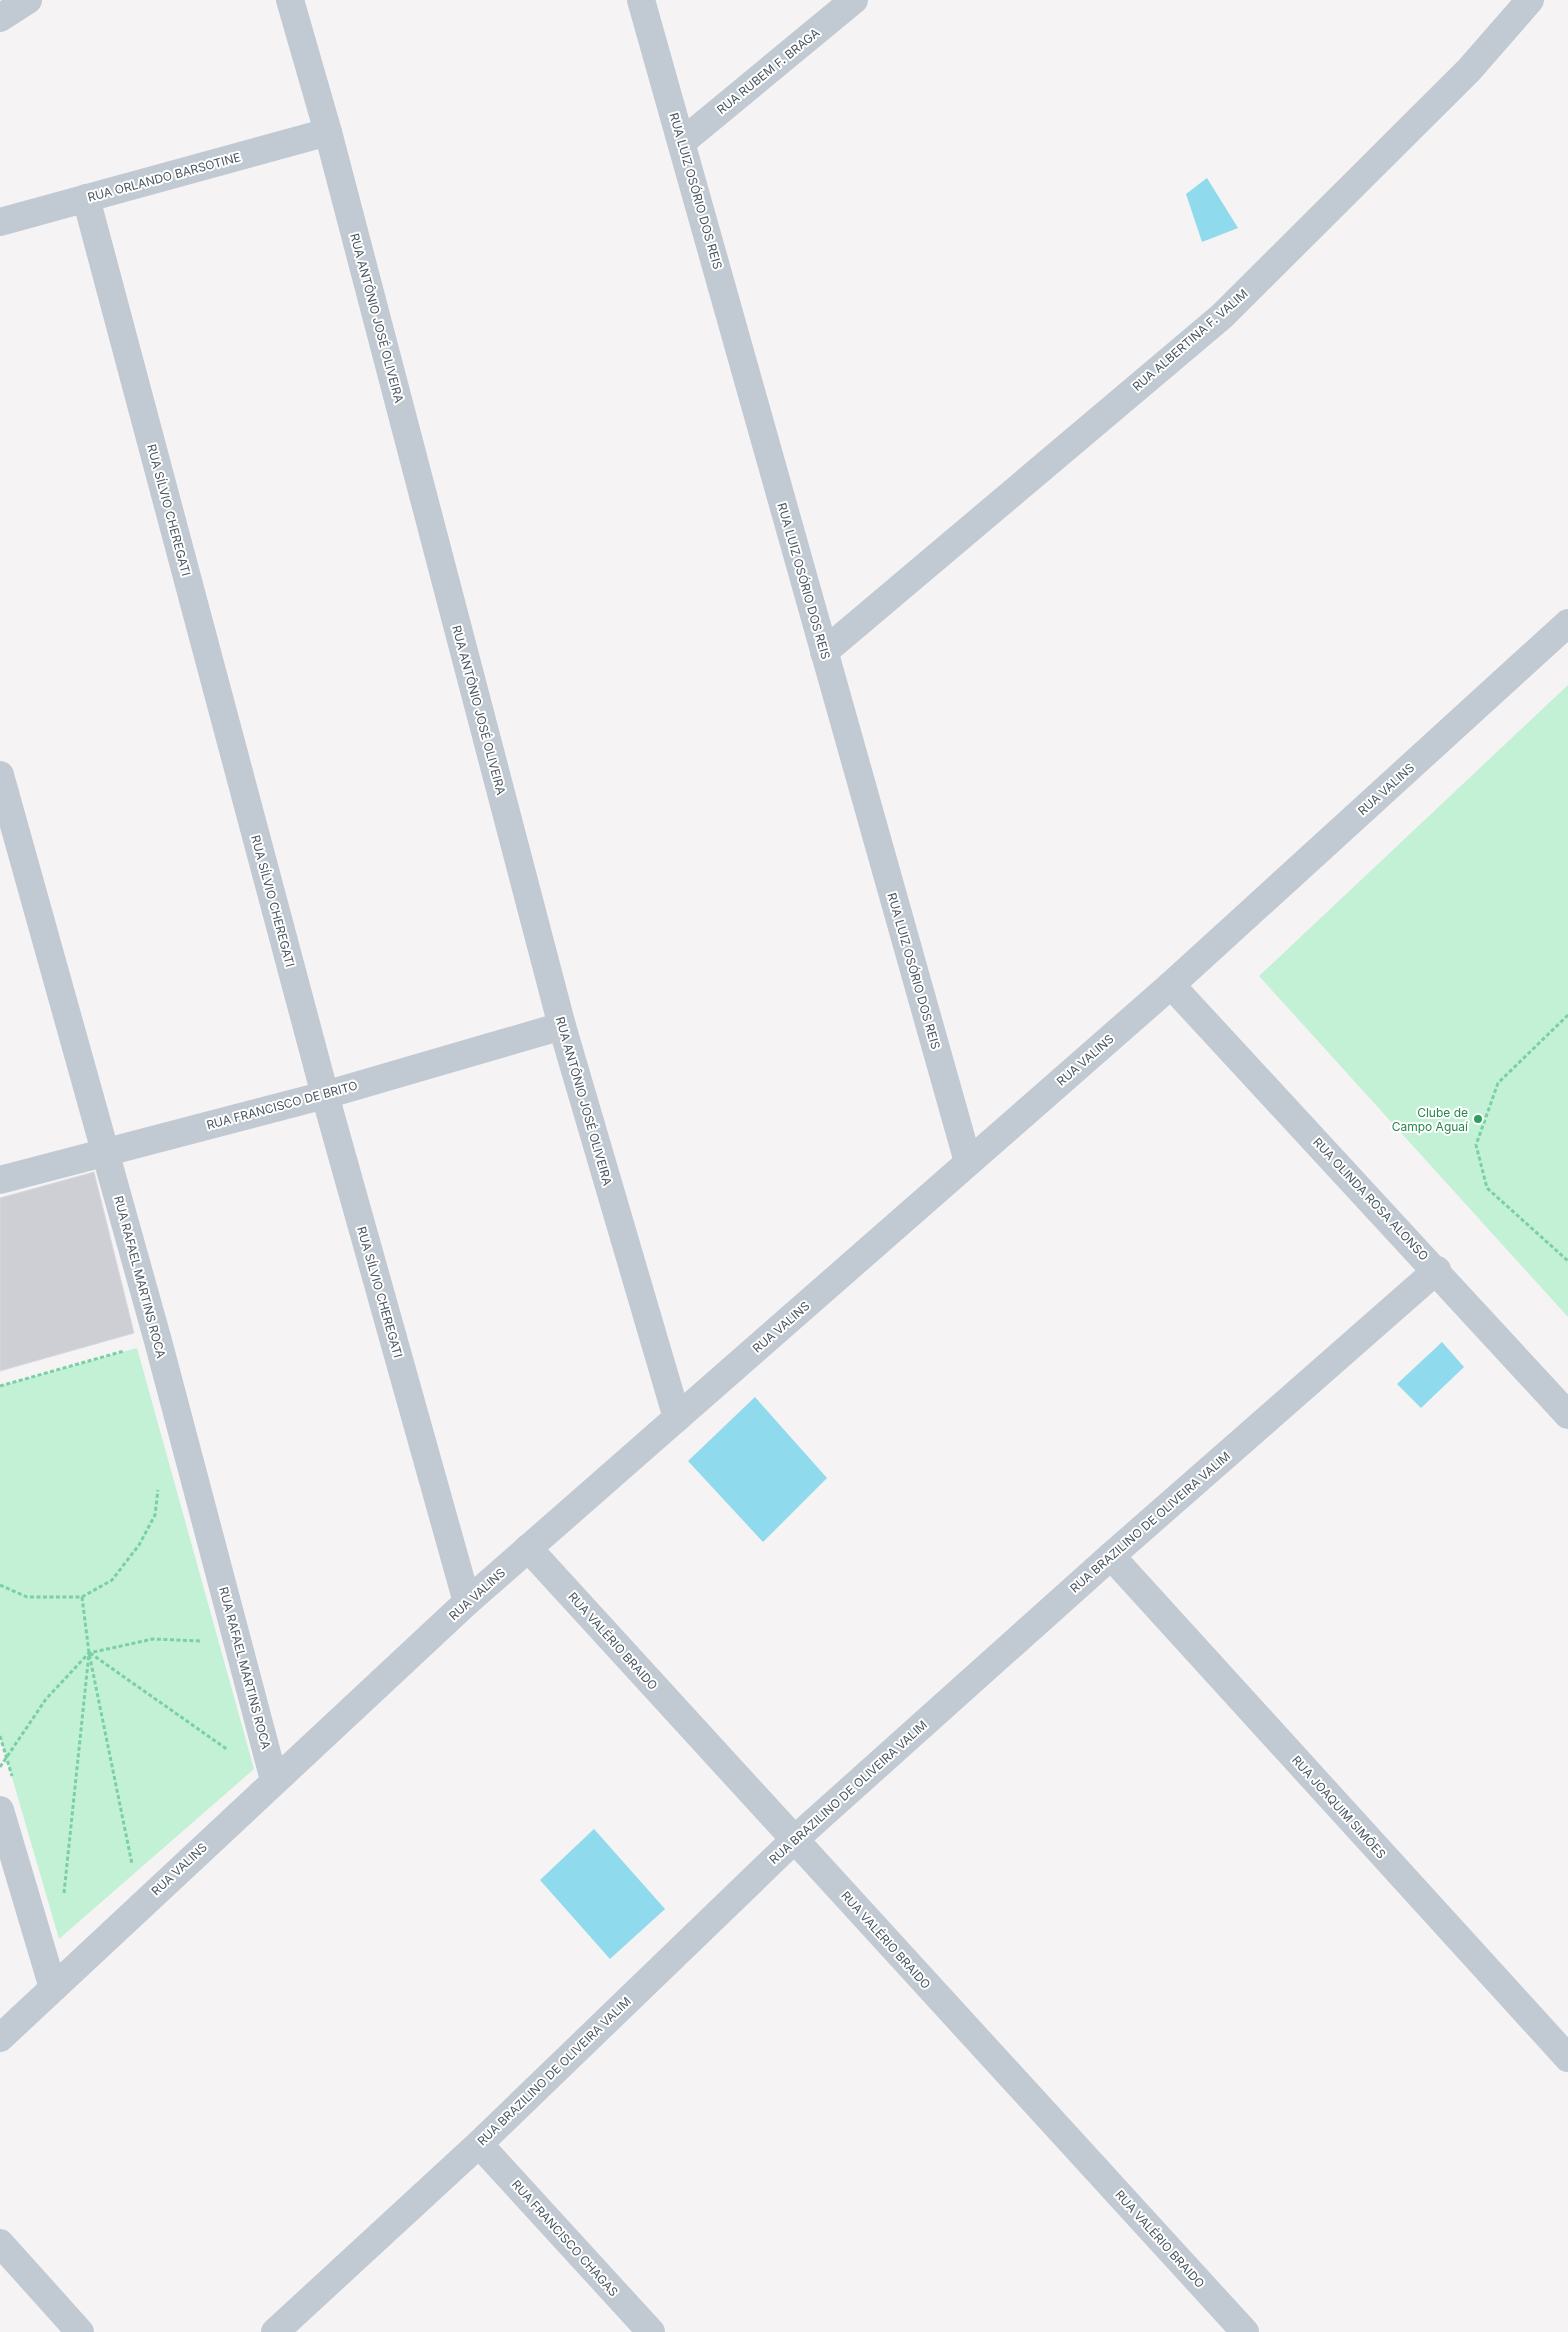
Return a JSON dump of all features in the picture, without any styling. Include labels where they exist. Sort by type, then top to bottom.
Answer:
[{"type":"street","points":[[0,18],[28,0]]},
{"type":"street","name":"RUA ANTÔNIO JOSÉ OLIVEIRA","points":[[290,0],[328,132],[562,1026],[676,1418]]},
{"type":"street","name":"RUA LUIZ OSÓRIO DOS REIS","points":[[641,0],[968,1162]]},
{"type":"street","name":"RUA RUBEM F. BRAGA","points":[[682,142],[854,0]]},
{"type":"street","name":"RUA ALBERTINA F. VALIM","points":[[824,652],[1222,316],[1469,70],[1530,0]]},
{"type":"street","name":"RUA ORLANDO BARSOTINE","points":[[0,222],[328,132]]},
{"type":"street","name":"RUA SÍLVIO CHEREGATI","points":[[86,198],[325,1095],[467,1602]]},
{"type":"street","name":"RUA VALINS","points":[[0,2038],[274,1780],[467,1602],[1172,985],[1568,623]]},
{"type":"street","name":"RUA RAFAEL MARTINS ROCA","points":[[0,775],[106,1152],[274,1780]]},
{"type":"street","name":"RUA OLINDA ROSA ALONSO","points":[[1172,985],[1568,1414]]},
{"type":"street","name":"RUA FRANCISCO DE BRITO","points":[[0,1180],[325,1095],[562,1026]]},
{"type":"street","name":"RUA BRAZILINO DE OLIVEIRA VALIM","points":[[275,2332],[479,2144],[794,1840],[1111,1556],[1437,1270]]},
{"type":"street","name":"RUA VALÉRIO BRAIDO","points":[[528,1548],[1245,2332]]},
{"type":"street","name":"RUA JOAQUIM SIMÕES","points":[[1111,1556],[1568,2058]]},
{"type":"street","points":[[0,1810],[53,1988]]},
{"type":"street","name":"RUA FRANCISCO CHAGAS","points":[[479,2144],[651,2332]]},
{"type":"street","points":[[0,2244],[80,2332]]},
{"type":"path","points":[[1568,1015],[1498,1083],[1476,1145],[1487,1188],[1568,1261]]},
{"type":"path","points":[[0,1386],[128,1350]]},
{"type":"path","points":[[0,1585],[27,1597],[82,1597],[112,1580],[139,1545],[155,1515],[159,1482]]},
{"type":"path","points":[[82,1597],[89,1653],[134,1874]]},
{"type":"path","points":[[0,1767],[7,1760],[46,1699],[89,1653],[153,1638],[210,1641]]},
{"type":"path","points":[[89,1653],[230,1752]]},
{"type":"path","points":[[64,1900],[89,1653]]},
{"type":"path","points":[[0,1736],[12,1778]]},
{"type":"green space","name":"Clube de Campo Aguaí","points":[[1568,685],[1568,1317],[1259,976]]},
{"type":"green space","points":[[137,1348],[254,1769],[59,1939],[0,1736],[0,1386]]},
{"type":"water","points":[[1207,178],[1238,228],[1202,242],[1186,194]]},
{"type":"water","points":[[1442,1342],[1464,1367],[1421,1408],[1397,1384]]},
{"type":"water","points":[[755,1397],[827,1478],[763,1542],[688,1461]]},
{"type":"water","points":[[594,1829],[665,1909],[610,1959],[540,1880]]},
{"type":"building","points":[[94,1172],[134,1333],[0,1371],[0,1198]]},
{"type":"place","name":"Clube de Campo Aguaí","points":[[1478,1119]]}]
